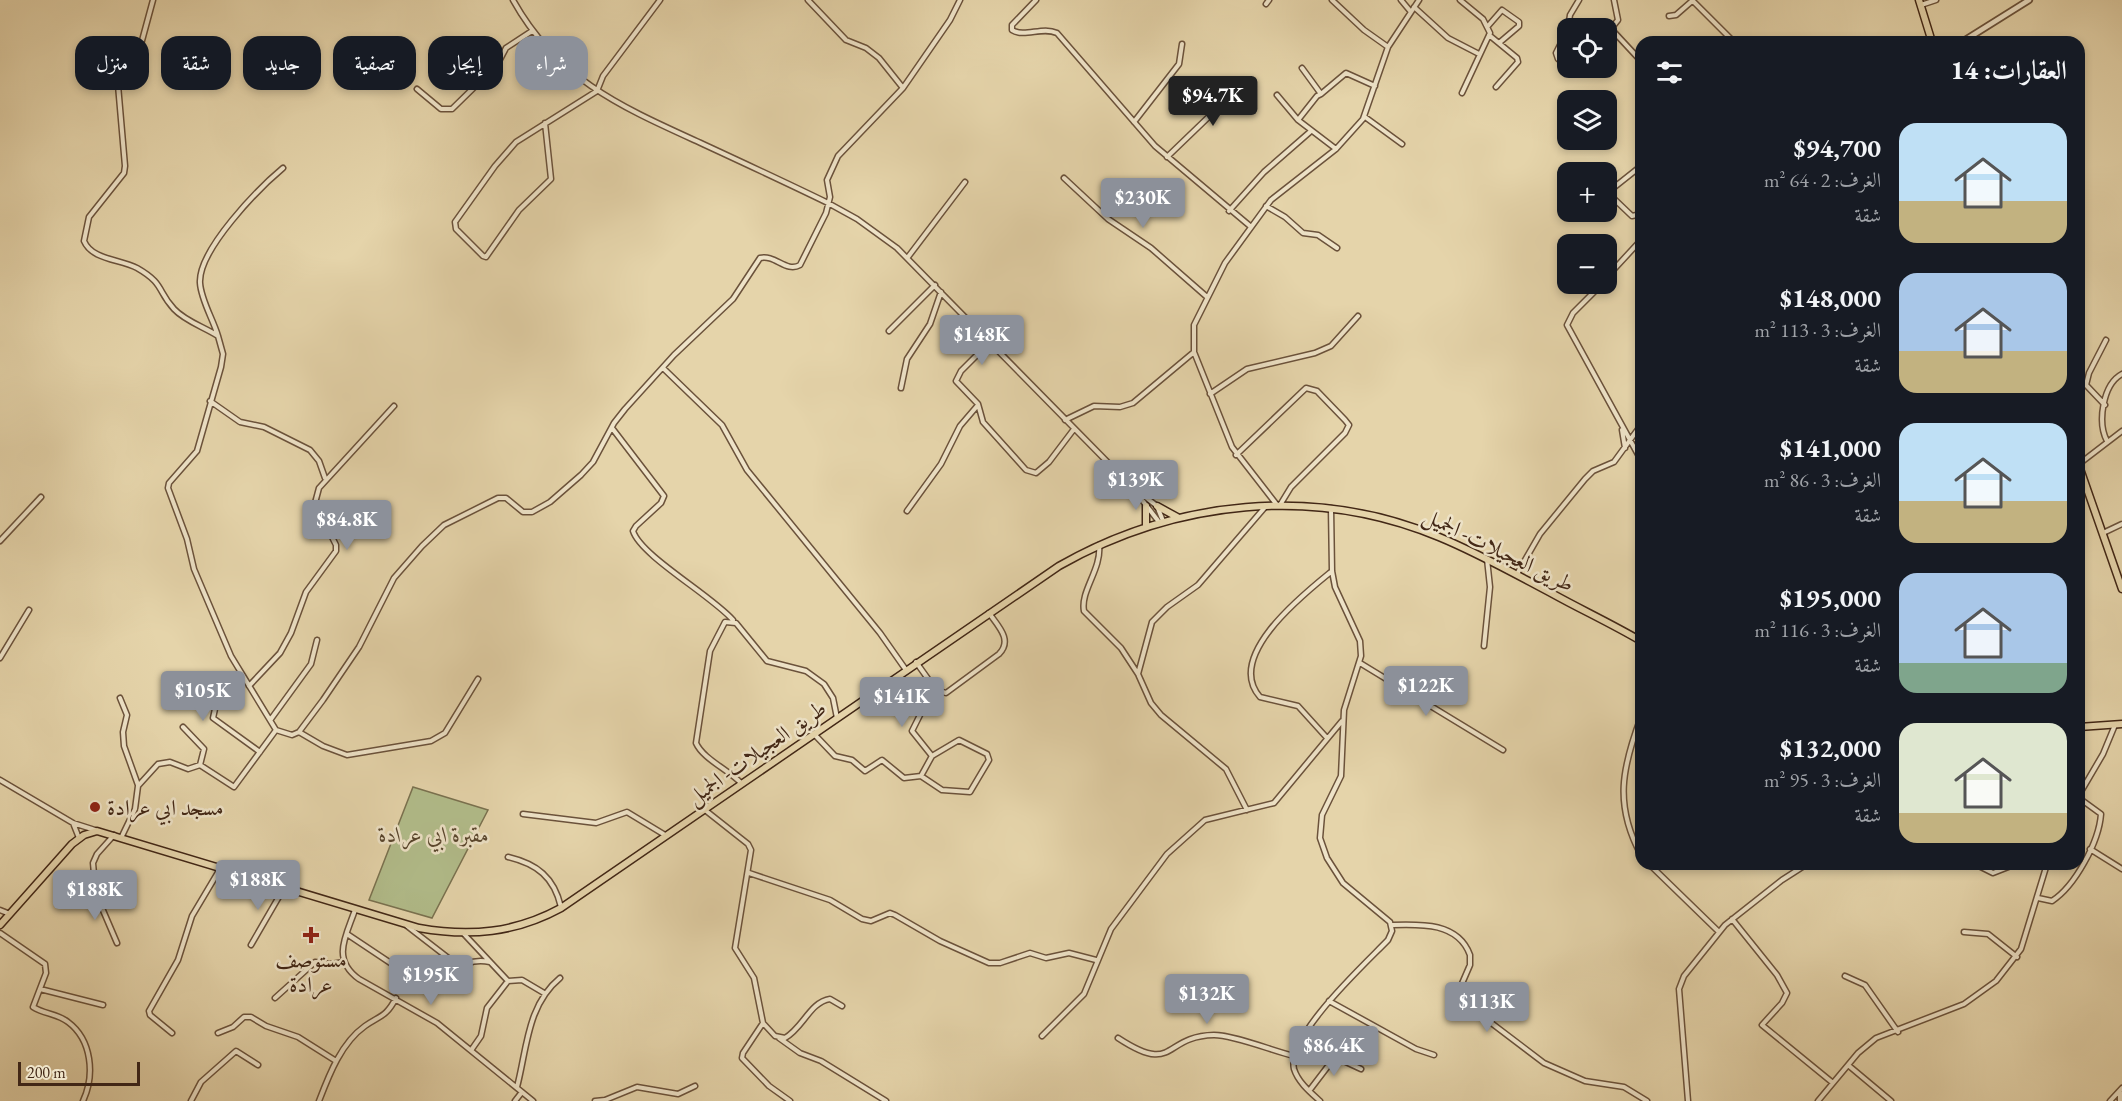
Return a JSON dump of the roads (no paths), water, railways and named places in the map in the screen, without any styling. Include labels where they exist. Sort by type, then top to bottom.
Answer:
[{"type":"main road","points":[[1920,3],[1930,36]]},
{"type":"main road","points":[[2085,482],[2122,589]]},
{"type":"main road","name":"طريق العجيلات- الجميل","points":[[0,925],[78,838],[97,831],[118,835],[404,924],[464,934],[502,931],[533,922],[561,908],[916,662],[1059,566],[1099,544],[1146,526],[1220,509],[1278,505],[1331,508],[1410,526],[1487,559],[1635,638]]},
{"type":"main road","points":[[1146,506],[1146,526]]},
{"type":"main road","points":[[1157,506],[1178,517]]},
{"type":"main road","points":[[2085,727],[2119,725]]},
{"type":"street","points":[[153,0],[137,59],[118,85],[125,159],[124,173],[89,217],[84,241],[87,247],[106,259],[123,262],[150,276],[159,283],[175,310],[218,336]]},
{"type":"street","points":[[513,0],[532,31],[565,67],[597,92],[637,114],[828,203],[879,233],[908,257],[1132,487],[1157,506],[1161,521]]},
{"type":"street","points":[[544,123],[551,179],[519,210],[501,238],[486,257],[483,256],[456,229],[455,222],[507,151],[544,123],[568,112],[597,92],[603,76],[660,0]]},
{"type":"street","points":[[808,0],[846,40],[866,48],[879,58],[903,88]]},
{"type":"street","points":[[283,168],[264,184],[224,228],[201,276],[201,288],[223,354],[197,451],[167,487],[211,614],[240,675],[271,719],[276,730],[292,735],[299,732],[359,647],[394,578],[434,533],[444,525],[498,498],[506,498],[523,512],[538,510],[581,476],[597,456],[625,409],[733,299],[760,258],[767,257],[790,268],[801,265],[828,203],[827,180],[837,156],[903,88],[950,20],[960,0]]},
{"type":"street","points":[[1036,0],[1012,25],[1012,30],[1018,33],[1047,30],[1058,33],[1167,157],[1229,211],[1250,226]]},
{"type":"street","points":[[1332,0],[1364,30],[1388,47]]},
{"type":"street","points":[[1401,0],[1448,38],[1479,54]]},
{"type":"street","points":[[1236,455],[1306,388],[1317,391],[1349,427],[1291,487],[1278,505],[1236,455],[1194,352],[1192,332],[1207,297],[1250,226],[1266,206],[1283,189],[1336,149],[1365,117],[1388,47],[1419,0]]},
{"type":"street","points":[[1460,0],[1488,26],[1489,35],[1461,93]]},
{"type":"street","points":[[1570,18],[1579,0]]},
{"type":"street","points":[[1614,0],[1617,21]]},
{"type":"street","points":[[1669,16],[1676,15],[1692,0],[1728,36]]},
{"type":"street","points":[[1920,3],[1936,0]]},
{"type":"street","points":[[1972,36],[2029,0]]},
{"type":"street","points":[[1488,26],[1502,10],[1519,22],[1519,26],[1499,43]]},
{"type":"street","points":[[417,89],[441,109],[452,109],[497,65],[506,48],[532,31]]},
{"type":"street","points":[[1489,35],[1517,58],[1518,62],[1496,87]]},
{"type":"street","points":[[1617,38],[1635,55]]},
{"type":"street","points":[[1134,122],[1179,64],[1182,44]]},
{"type":"street","points":[[1302,68],[1321,94]]},
{"type":"street","points":[[1298,120],[1317,96],[1346,73],[1375,86]]},
{"type":"street","points":[[1167,157],[1221,105],[1218,85]]},
{"type":"street","points":[[1277,95],[1298,120],[1336,149]]},
{"type":"street","points":[[1365,117],[1402,144]]},
{"type":"street","points":[[1229,211],[1264,172],[1311,131]]},
{"type":"street","points":[[1635,171],[1612,189],[1610,195],[1632,216],[1635,215]]},
{"type":"street","points":[[1064,178],[1108,219],[1151,248],[1207,297]]},
{"type":"street","points":[[908,257],[965,182]]},
{"type":"street","points":[[1266,206],[1285,217],[1303,233],[1318,236],[1337,248]]},
{"type":"street","points":[[1617,266],[1635,247]]},
{"type":"street","points":[[888,330],[935,285]]},
{"type":"street","points":[[901,388],[907,358],[930,324],[941,292]]},
{"type":"street","points":[[1592,294],[1572,313],[1567,325],[1635,450]]},
{"type":"street","points":[[1210,394],[1247,369],[1315,353],[1331,345],[1358,316]]},
{"type":"street","points":[[2105,405],[2086,385],[2089,373],[2106,340]]},
{"type":"street","points":[[990,342],[957,378],[960,387],[978,404],[986,425],[1026,470],[1033,474],[1044,467],[1074,429]]},
{"type":"street","points":[[1065,420],[1094,406],[1119,407],[1133,403],[1194,352]]},
{"type":"street","points":[[663,368],[722,425],[747,470],[880,633],[906,670]]},
{"type":"street","points":[[2107,441],[2102,427],[2109,386],[2122,374]]},
{"type":"street","points":[[210,401],[240,422],[264,427],[310,450],[319,461],[325,478]]},
{"type":"street","points":[[907,511],[941,464],[960,426],[978,404]]},
{"type":"street","points":[[249,686],[280,653],[291,633],[306,592],[336,551],[336,545],[315,503],[315,496],[325,478],[394,406]]},
{"type":"street","points":[[612,428],[664,496],[661,503],[633,531],[638,543],[709,598],[733,621],[767,661],[806,671],[824,684],[833,698],[837,718]]},
{"type":"street","points":[[1622,429],[1625,448]]},
{"type":"street","points":[[2085,459],[2121,433]]},
{"type":"street","points":[[1517,574],[1542,532],[1586,478],[1593,471],[1611,464],[1635,434]]},
{"type":"street","points":[[1132,487],[1161,521]]},
{"type":"street","points":[[0,541],[41,497]]},
{"type":"street","points":[[1138,675],[1152,622],[1167,607],[1198,585],[1266,506]]},
{"type":"street","points":[[1331,508],[1332,571],[1338,593],[1360,641],[1360,663],[1346,702],[1343,720],[1343,767],[1320,823],[1322,846],[1343,883],[1391,926],[1436,926],[1453,934],[1470,955],[1470,965],[1457,995],[1461,1000],[1544,1063],[1585,1081],[1624,1087],[1647,1101]]},
{"type":"street","points":[[2103,534],[2122,524]]},
{"type":"street","points":[[1099,544],[1098,564],[1084,601],[1084,610],[1121,648],[1138,675],[1151,703],[1161,715],[1226,769],[1247,810]]},
{"type":"street","points":[[1484,646],[1490,587],[1487,559]]},
{"type":"street","points":[[1327,738],[1298,706],[1260,697],[1251,675],[1257,653],[1278,620],[1332,571]]},
{"type":"street","points":[[0,658],[28,610]]},
{"type":"street","points":[[916,662],[936,690],[946,693],[999,654],[1006,646],[1006,640],[989,612]]},
{"type":"street","points":[[733,621],[722,625],[713,641],[696,743],[707,757],[725,767],[742,783]]},
{"type":"street","points":[[271,719],[311,664],[317,640]]},
{"type":"street","points":[[1360,663],[1503,750]]},
{"type":"street","points":[[240,675],[215,709],[213,718],[260,752]]},
{"type":"street","points":[[299,732],[322,746],[347,755],[431,741],[445,733],[478,679]]},
{"type":"street","points":[[887,683],[921,712],[912,731],[932,756]]},
{"type":"street","points":[[117,943],[102,908],[103,894],[94,874],[93,863],[97,854],[118,835],[135,809],[138,786],[124,746],[123,732],[127,716],[120,698]]},
{"type":"street","points":[[1042,1036],[1090,986],[1096,960],[1120,915],[1181,840],[1205,820],[1274,803],[1343,720]]},
{"type":"street","points":[[2085,786],[2119,725]]},
{"type":"street","points":[[138,786],[163,761],[188,768],[200,765],[204,759],[204,749],[183,727]]},
{"type":"street","points":[[200,765],[234,787],[276,730]]},
{"type":"street","points":[[814,734],[835,756],[852,760],[865,771],[882,760],[904,778],[921,776],[942,790],[970,792],[989,760],[987,754],[959,740],[932,756],[921,776]]},
{"type":"street","points":[[1635,737],[1623,778],[1623,801],[1626,822],[1635,842]]},
{"type":"street","points":[[0,780],[73,823],[97,831]]},
{"type":"street","points":[[2085,801],[2101,814],[2085,858]]},
{"type":"street","points":[[704,810],[748,844],[751,850],[735,948],[754,978],[763,1023],[800,1053],[821,1061],[886,1101]]},
{"type":"street","points":[[523,814],[596,823],[627,812],[666,836]]},
{"type":"street","points":[[73,823],[78,838]]},
{"type":"street","points":[[2089,849],[2122,870]]},
{"type":"street","points":[[508,857],[522,860],[545,873],[555,888],[561,908]]},
{"type":"street","points":[[172,1033],[150,1015],[149,1011],[178,960],[192,916],[221,868]]},
{"type":"street","points":[[1655,870],[1719,932]]},
{"type":"street","points":[[1689,1101],[1679,989],[1684,976],[1719,932],[1798,870]]},
{"type":"street","points":[[1818,1101],[1848,1065],[1876,1038],[1898,1032],[1929,1016],[1964,1004],[1996,981],[2017,957],[2045,870]]},
{"type":"street","points":[[2038,898],[2052,901],[2063,894],[2080,870]]},
{"type":"street","points":[[749,873],[830,900],[862,920],[871,921],[890,913],[940,941],[989,963],[1000,963],[1030,953],[1046,958],[1069,953],[1096,960]]},
{"type":"street","points":[[251,945],[284,888]]},
{"type":"street","points":[[0,910],[10,914]]},
{"type":"street","points":[[355,910],[342,949],[348,970],[359,979],[437,1023],[472,1049],[533,1101]]},
{"type":"street","points":[[1732,920],[1776,975],[1787,993],[1782,1003],[1762,1026],[1833,1083]]},
{"type":"street","points":[[404,924],[459,967]]},
{"type":"street","points":[[1320,1101],[1297,1076],[1294,1056],[1309,1027],[1329,1001],[1388,940],[1391,926]]},
{"type":"street","points":[[1964,932],[1988,934],[2017,957]]},
{"type":"street","points":[[0,933],[45,964],[46,974],[33,1007],[67,1021],[79,1032],[87,1047],[89,1073],[83,1101]]},
{"type":"street","points":[[347,934],[394,966],[429,984],[437,985],[459,967],[479,960],[490,962]]},
{"type":"street","points":[[464,934],[508,981]]},
{"type":"street","points":[[275,998],[315,962],[331,964],[344,962]]},
{"type":"street","points":[[1845,976],[1865,985],[1898,1032]]},
{"type":"street","points":[[517,1087],[527,1034],[544,993],[560,978]]},
{"type":"street","points":[[472,1049],[481,1036],[486,1008],[508,981],[522,980],[544,993]]},
{"type":"street","points":[[40,989],[103,1005]]},
{"type":"street","points":[[319,1101],[336,1061],[365,1026],[388,1013],[396,998]]},
{"type":"street","points":[[779,1038],[793,1033],[819,1002],[830,999],[842,1006]]},
{"type":"street","points":[[1329,1001],[1416,1049],[1434,1055]]},
{"type":"street","points":[[218,1033],[233,1027],[244,1017],[251,1017],[266,1026],[306,1041],[336,1061]]},
{"type":"street","points":[[763,1023],[742,1058],[769,1086],[790,1101]]},
{"type":"street","points":[[1118,1038],[1145,1054],[1155,1056],[1167,1052],[1188,1039],[1214,1035],[1294,1056]]},
{"type":"street","points":[[191,1101],[201,1082],[236,1051],[258,1065]]},
{"type":"street","points":[[1309,1091],[1335,1058],[1361,1068]]},
{"type":"street","points":[[1848,1065],[1891,1101]]},
{"type":"street","points":[[595,1101],[606,1101],[637,1087],[678,1094],[695,1086]]},
{"type":"street","points":[[2110,1101],[2121,1090]]},
{"type":"street","points":[[2120,1101],[2121,1090]]},
{"type":"street","points":[[515,1101],[522,1092]]},
{"type":"place","name":"مسجد ابي عرادة","points":[[95,807]]},
{"type":"place","name":"مستوصف عرادة","points":[[311,935]]},
{"type":"park label","name":"مقبرة ابي عرادة","points":[[434,834]]}]
